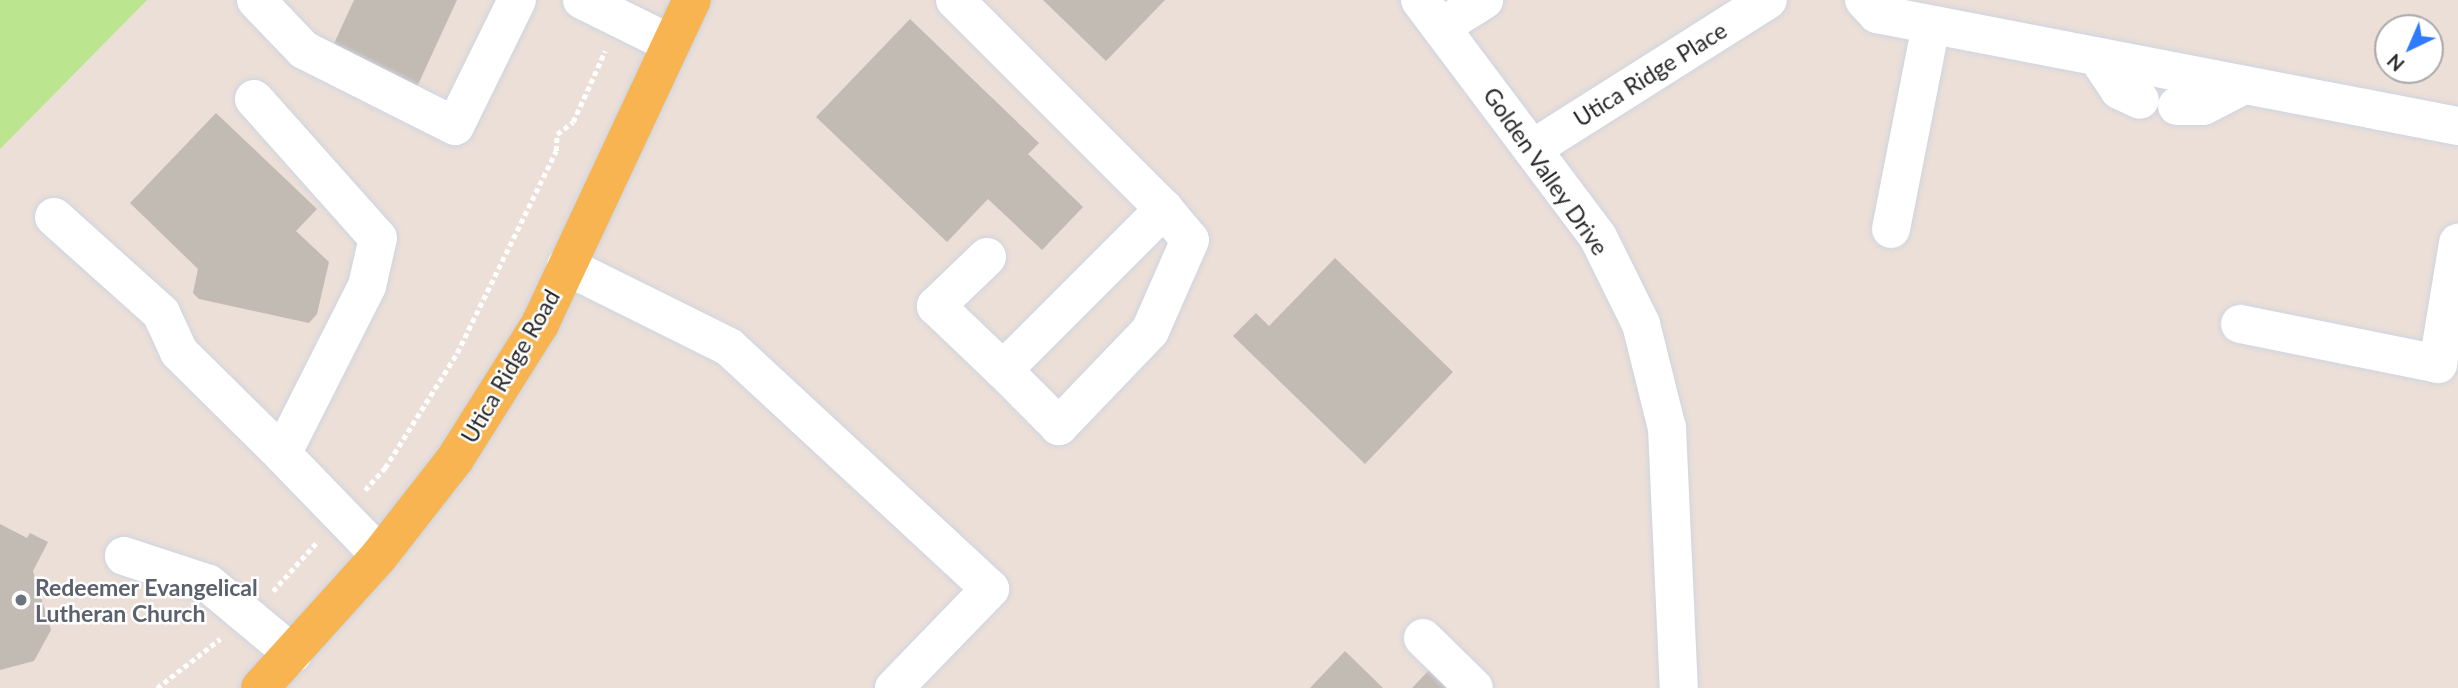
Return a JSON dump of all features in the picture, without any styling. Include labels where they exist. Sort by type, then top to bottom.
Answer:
[{"type":"main road","name":"Utica Ridge Road","points":[[260,688],[380,555],[455,459],[540,324],[692,0]]},
{"type":"street","points":[[256,0],[304,50],[455,126],[517,0]]},
{"type":"street","points":[[582,0],[671,44]]},
{"type":"street","points":[[956,0],[1164,209],[1190,240],[1150,331],[1059,426],[936,306],[987,257]]},
{"type":"street","points":[[1431,13],[1484,0]]},
{"type":"street","name":"Utica Ridge Place","points":[[1532,149],[1768,0]]},
{"type":"street","points":[[1864,0],[1877,14],[2458,126]]},
{"type":"street","name":"Golden Valley Drive","points":[[1431,13],[1598,237],[1641,324],[1667,428],[1678,688]]},
{"type":"street","points":[[1891,229],[1931,25]]},
{"type":"street","points":[[2097,57],[2119,90],[2140,100]]},
{"type":"street","points":[[2177,106],[2203,106],[2244,85]]},
{"type":"street","points":[[254,99],[378,238],[367,286],[282,454]]},
{"type":"street","points":[[1003,370],[1164,209]]},
{"type":"street","points":[[54,217],[161,313],[179,352],[380,555]]},
{"type":"street","points":[[2241,324],[2438,364],[2458,243]]},
{"type":"street","points":[[566,267],[729,347],[990,589],[894,688]]},
{"type":"street","points":[[124,556],[209,584],[293,654]]},
{"type":"street","points":[[1423,638],[1474,688]]},
{"type":"path","points":[[157,688],[249,617],[385,468],[457,353],[556,151],[556,134],[573,122],[620,18]]},
{"type":"green space","points":[[0,0],[147,0],[0,149]]},
{"type":"building","points":[[354,0],[457,0],[415,91],[331,50]]},
{"type":"building","points":[[1043,0],[1165,0],[1106,61]]},
{"type":"building","points":[[910,19],[1039,143],[1028,154],[1083,207],[1042,250],[988,199],[947,242],[816,117]]},
{"type":"building","points":[[216,113],[317,209],[296,231],[329,262],[317,314],[309,323],[199,299],[193,293],[198,269],[130,203]]},
{"type":"building","points":[[1335,258],[1453,372],[1365,464],[1233,336],[1256,313],[1269,326]]},
{"type":"building","name":"Redeemer Evangelical Lutheran Church","points":[[0,524],[27,538],[30,533],[48,542],[33,571],[51,630],[34,661],[0,670]]},
{"type":"building","points":[[1345,651],[1383,688],[1310,688]]},
{"type":"building","points":[[1432,667],[1453,688],[1412,688]]},
{"type":"place","name":"Redeemer Evangelical Lutheran Church","points":[[21,600]]}]
